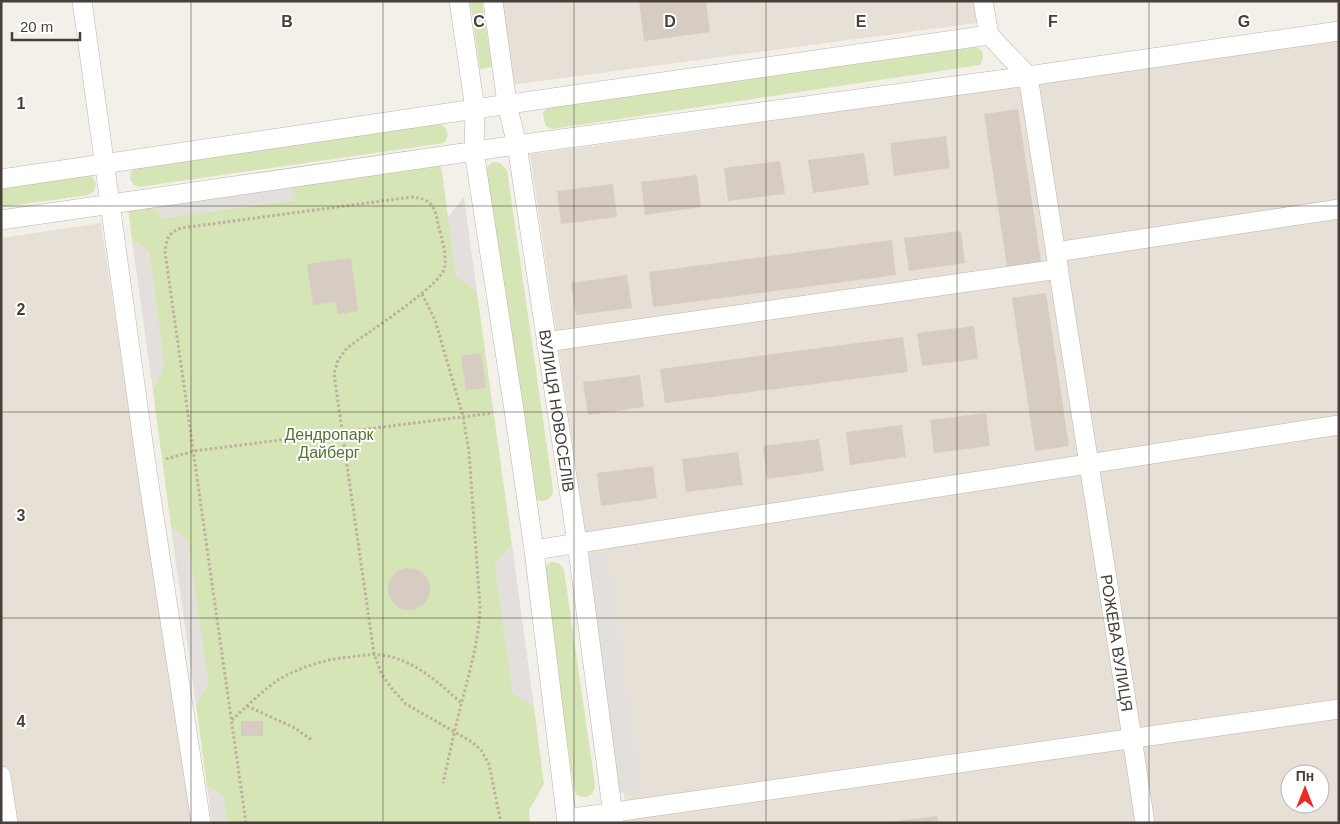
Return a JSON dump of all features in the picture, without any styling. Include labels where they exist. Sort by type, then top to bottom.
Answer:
[{"type":"street","points":[[82,1],[146,464],[201,823]]},
{"type":"street","points":[[459,1],[475,109],[474,151],[534,550],[567,821],[614,818],[1339,708]]},
{"type":"street","name":"ВУЛИЦЯ НОВОСЕЛІВ","points":[[493,1],[507,104],[517,144],[577,543],[614,818]]},
{"type":"street","points":[[983,1],[989,35],[1028,76]]},
{"type":"street","points":[[1,220],[517,144],[1028,76],[1339,31]]},
{"type":"street","points":[[1,179],[989,35]]},
{"type":"street","name":"РОЖЕВА ВУЛИЦЯ","points":[[1028,76],[1145,823]]},
{"type":"street","points":[[546,342],[1057,261],[1339,209]]},
{"type":"street","points":[[534,550],[1339,425]]},
{"type":"street","points":[[1,776],[8,823]]},
{"type":"path","points":[[246,823],[165,252],[166,239],[173,232],[181,228],[412,197],[423,198],[432,204],[436,213],[446,259],[444,269],[439,278],[422,293],[347,348],[338,360],[334,374],[342,432],[374,654],[382,675],[406,704],[472,742],[481,750],[489,764],[501,823]]},
{"type":"path","points":[[422,293],[435,320],[463,416],[469,452],[480,607],[476,646],[443,783]]},
{"type":"path","points":[[146,464],[194,451],[514,410]]},
{"type":"path","points":[[232,721],[278,680],[305,667],[333,658],[374,654],[392,657],[416,668],[440,683],[461,703]]},
{"type":"path","points":[[247,706],[295,728],[314,741]]},
{"type":"shaded area","points":[[498,1],[973,1],[977,23],[510,85]]},
{"type":"shaded area","points":[[1339,38],[1339,823],[628,823],[530,154]]},
{"type":"shaded area","points":[[293,185],[295,200],[162,218],[152,204]]},
{"type":"shaded area","points":[[464,197],[477,293],[456,275],[448,217]]},
{"type":"shaded area","points":[[101,223],[191,823],[1,823],[1,238]]},
{"type":"shaded area","points":[[132,240],[149,251],[164,365],[153,391]]},
{"type":"shaded area","points":[[171,527],[188,541],[208,685],[196,705]]},
{"type":"shaded area","points":[[512,545],[534,707],[513,694],[495,565]]},
{"type":"shaded area","points":[[608,553],[641,790],[619,793],[586,556]]},
{"type":"shaded area","points":[[207,786],[223,796],[227,823],[212,823]]},
{"type":"green space","points":[[470,1],[482,1],[492,67],[480,69]]},
{"type":"green space","points":[[976,47],[983,55],[980,65],[552,129],[546,126],[544,120],[543,112],[549,107]]},
{"type":"green space","points":[[441,124],[447,133],[444,143],[139,187],[134,185],[130,179],[131,172],[135,167]]},
{"type":"green space","points":[[493,162],[500,163],[507,170],[553,489],[550,498],[545,501],[535,499],[486,170]]},
{"type":"green space","name":"Дендропарк Дайберг","points":[[441,165],[456,275],[477,293],[512,545],[495,565],[513,693],[534,707],[544,784],[529,810],[530,823],[227,823],[223,796],[207,786],[196,705],[208,685],[188,541],[171,527],[153,391],[164,365],[149,251],[132,240],[128,208],[152,204],[162,218],[295,200],[293,185]]},
{"type":"green space","points":[[86,174],[92,176],[96,183],[94,191],[89,195],[1,207],[1,186]]},
{"type":"green space","points":[[551,562],[556,562],[564,570],[595,785],[592,794],[587,797],[577,795],[574,789],[543,573],[545,566]]},
{"type":"building","points":[[639,1],[706,1],[710,32],[644,41]]},
{"type":"building","points":[[1018,109],[1041,262],[1007,267],[984,114]]},
{"type":"building","points":[[946,136],[950,168],[894,176],[890,143]]},
{"type":"building","points":[[864,153],[869,185],[813,193],[808,160]]},
{"type":"building","points":[[780,161],[785,194],[728,201],[724,168]]},
{"type":"building","points":[[697,175],[701,207],[645,215],[641,182]]},
{"type":"building","points":[[613,184],[617,217],[561,224],[557,191]]},
{"type":"building","points":[[961,231],[965,263],[909,271],[904,238]]},
{"type":"building","points":[[892,240],[896,275],[653,307],[649,272]]},
{"type":"building","points":[[351,258],[358,311],[338,314],[336,302],[313,305],[307,264]]},
{"type":"building","points":[[627,275],[632,308],[576,315],[571,283]]},
{"type":"building","points":[[1046,293],[1069,446],[1035,451],[1012,298]]},
{"type":"building","points":[[974,326],[978,359],[922,366],[917,333]]},
{"type":"building","points":[[903,337],[908,372],[665,403],[660,369]]},
{"type":"building","points":[[481,353],[486,388],[466,390],[461,356]]},
{"type":"building","points":[[640,375],[644,407],[588,415],[583,382]]},
{"type":"building","points":[[986,413],[990,446],[934,453],[930,420]]},
{"type":"building","points":[[902,425],[906,457],[850,465],[846,432]]},
{"type":"building","points":[[819,439],[824,471],[767,479],[763,446]]},
{"type":"building","points":[[738,452],[743,485],[686,492],[682,459]]},
{"type":"building","points":[[653,466],[657,498],[601,506],[597,473]]},
{"type":"building","points":[[409,568],[424,574],[430,589],[424,604],[409,610],[394,604],[388,589],[394,574]]},
{"type":"building","points":[[241,721],[263,721],[263,736],[241,736]]},
{"type":"building","points":[[937,816],[938,823],[890,823],[890,822]]}]
